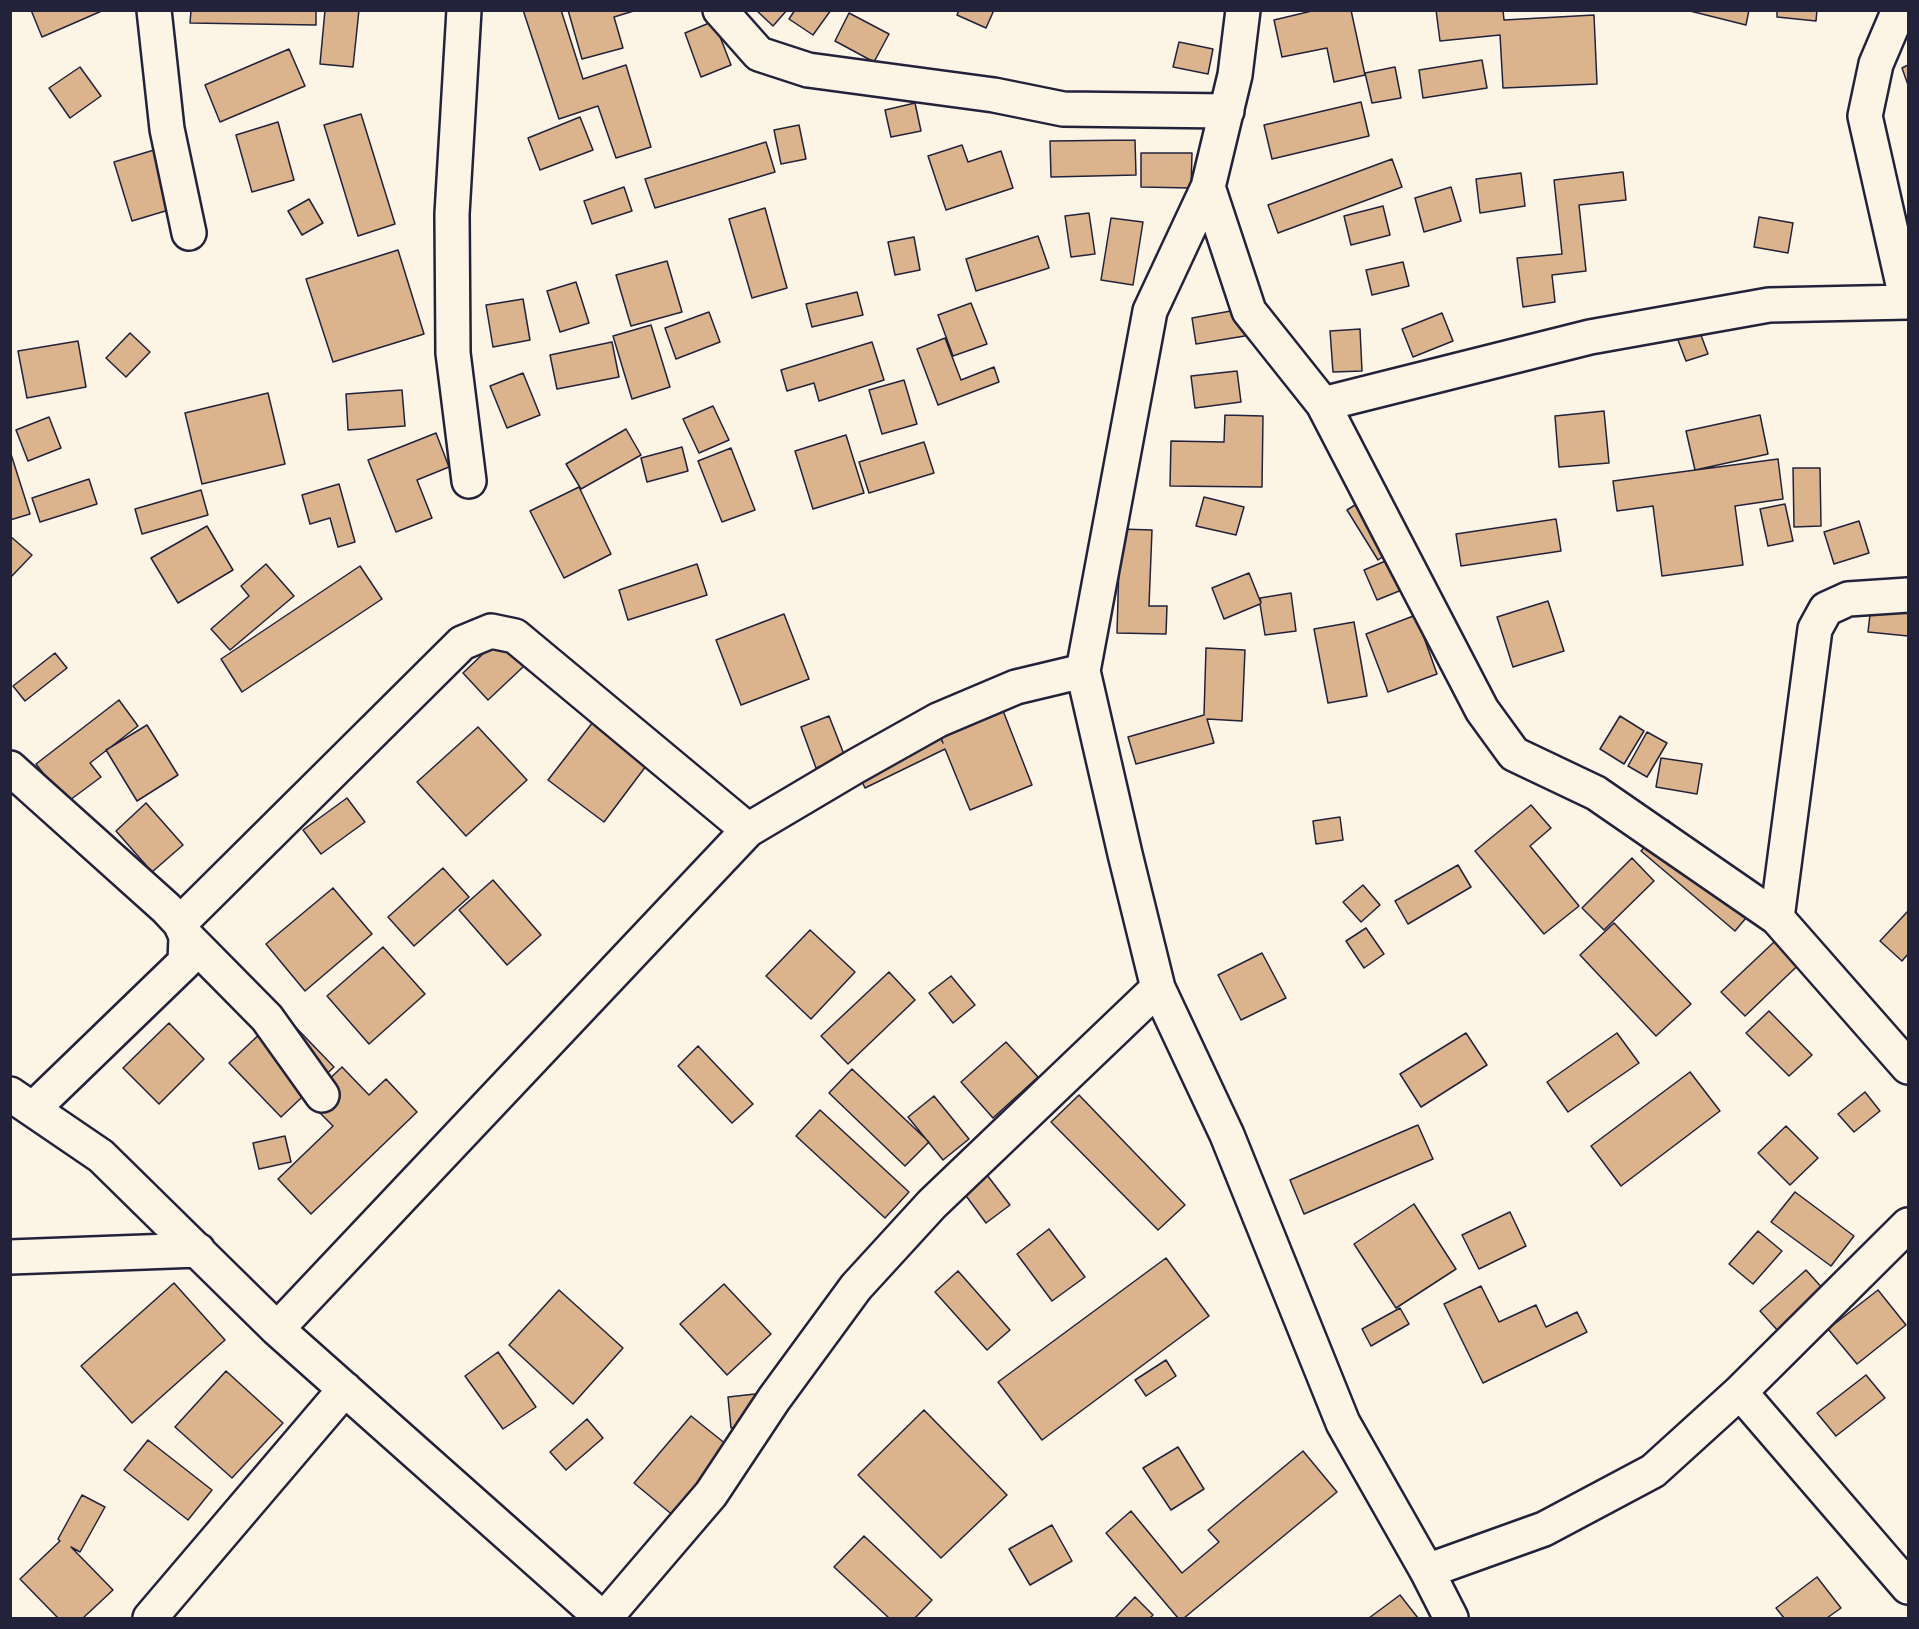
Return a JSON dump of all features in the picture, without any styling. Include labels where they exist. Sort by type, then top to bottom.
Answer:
[{"type":"street","points":[[154,10],[167,129],[189,232]]},
{"type":"street","points":[[464,10],[452,214],[453,341],[469,480]]},
{"type":"street","points":[[720,10],[759,54],[808,70],[994,95],[1063,109],[1227,111]]},
{"type":"street","points":[[1243,10],[1236,75],[1208,187],[1150,311],[1083,670],[1158,988],[1227,1135],[1343,1423],[1451,1618]]},
{"type":"street","points":[[1323,404],[1590,337],[1768,305],[1908,302],[1865,116],[1876,64],[1899,10]]},
{"type":"street","points":[[1208,187],[1249,311],[1323,404],[1482,710],[1514,754],[1596,793],[1777,918],[1908,1067]]},
{"type":"street","points":[[1777,918],[1815,629],[1826,609],[1848,599],[1908,595]]},
{"type":"street","points":[[748,830],[515,636],[491,631],[462,643],[183,929],[185,962],[22,1102],[100,1156],[277,1329],[604,1618],[711,1494],[774,1399],[856,1287],[932,1204],[1158,988]]},
{"type":"street","points":[[277,1329],[748,830],[938,720],[1016,687],[1083,670]]},
{"type":"street","points":[[10,768],[166,908],[267,1018],[322,1095]]},
{"type":"street","points":[[1427,1571],[1544,1529],[1653,1471],[1740,1392],[1908,1226]]},
{"type":"street","points":[[10,1257],[198,1250]]},
{"type":"street","points":[[150,1618],[345,1389]]},
{"type":"street","points":[[1740,1392],[1908,1587]]},
{"type":"building","points":[[31,10],[104,10],[42,37]]},
{"type":"building","points":[[191,10],[316,10],[316,25],[190,23]]},
{"type":"building","points":[[325,10],[359,10],[353,67],[320,64]]},
{"type":"building","points":[[523,10],[561,10],[583,79],[626,65],[651,147],[616,158],[598,106],[559,119]]},
{"type":"building","points":[[568,10],[637,10],[614,17],[623,48],[582,59]]},
{"type":"building","points":[[756,10],[787,10],[773,26]]},
{"type":"building","points":[[795,10],[831,10],[813,35],[789,19]]},
{"type":"building","points":[[959,10],[994,10],[986,28],[957,15]]},
{"type":"building","points":[[1316,10],[1351,10],[1365,75],[1334,82],[1327,48],[1282,57],[1274,20]]},
{"type":"building","points":[[1436,10],[1503,10],[1504,20],[1594,15],[1597,84],[1503,88],[1500,35],[1440,41]]},
{"type":"building","points":[[1686,10],[1749,10],[1746,25]]},
{"type":"building","points":[[1777,10],[1817,10],[1816,21],[1777,17]]},
{"type":"building","points":[[849,13],[889,34],[874,62],[835,41]]},
{"type":"building","points":[[714,21],[731,65],[701,77],[685,33]]},
{"type":"building","points":[[1179,42],[1213,49],[1208,74],[1173,67]]},
{"type":"building","points":[[289,49],[305,86],[220,122],[205,85]]},
{"type":"building","points":[[1482,60],[1487,88],[1423,98],[1419,70]]},
{"type":"building","points":[[1908,65],[1908,85],[1902,68]]},
{"type":"building","points":[[80,67],[101,96],[70,118],[49,88]]},
{"type":"building","points":[[1395,67],[1401,98],[1372,103],[1365,73]]},
{"type":"building","points":[[1361,102],[1369,136],[1272,159],[1264,125]]},
{"type":"building","points":[[915,103],[921,131],[891,137],[885,110]]},
{"type":"building","points":[[361,114],[395,224],[358,236],[324,125]]},
{"type":"building","points":[[580,117],[593,150],[540,170],[528,138]]},
{"type":"building","points":[[278,122],[294,180],[252,192],[236,135]]},
{"type":"building","points":[[799,125],[806,159],[781,164],[774,130]]},
{"type":"building","points":[[1135,140],[1136,175],[1051,177],[1050,141]]},
{"type":"building","points":[[766,142],[775,172],[655,208],[645,179]]},
{"type":"building","points":[[962,145],[968,162],[1001,151],[1013,188],[946,210],[928,156]]},
{"type":"building","points":[[154,150],[172,209],[132,221],[114,162]]},
{"type":"building","points":[[1141,153],[1192,153],[1191,188],[1141,187]]},
{"type":"building","points":[[1392,159],[1402,187],[1278,233],[1268,205]]},
{"type":"building","points":[[1623,172],[1626,200],[1579,205],[1586,271],[1552,275],[1555,302],[1523,307],[1517,258],[1562,254],[1554,180]]},
{"type":"building","points":[[1521,173],[1525,206],[1480,213],[1476,179]]},
{"type":"building","points":[[624,187],[632,211],[592,224],[584,201]]},
{"type":"building","points":[[1451,187],[1461,221],[1424,232],[1415,198]]},
{"type":"building","points":[[309,199],[323,223],[302,235],[288,211]]},
{"type":"building","points":[[1383,206],[1390,235],[1351,245],[1344,216]]},
{"type":"building","points":[[765,208],[787,288],[752,298],[729,219]]},
{"type":"building","points":[[1089,213],[1095,254],[1071,257],[1065,216]]},
{"type":"building","points":[[1759,217],[1793,223],[1788,253],[1754,247]]},
{"type":"building","points":[[1111,218],[1143,222],[1133,285],[1101,280]]},
{"type":"building","points":[[1038,236],[1049,268],[976,291],[966,259]]},
{"type":"building","points":[[914,237],[920,270],[895,275],[888,242]]},
{"type":"building","points":[[398,250],[424,334],[333,362],[306,279]]},
{"type":"building","points":[[667,261],[682,312],[631,326],[616,275]]},
{"type":"building","points":[[1403,262],[1409,286],[1372,295],[1366,270]]},
{"type":"building","points":[[576,282],[589,323],[560,332],[547,291]]},
{"type":"building","points":[[857,292],[863,315],[812,327],[806,304]]},
{"type":"building","points":[[523,299],[530,340],[493,347],[486,305]]},
{"type":"building","points":[[971,303],[987,344],[953,356],[938,315]]},
{"type":"building","points":[[1253,307],[1257,334],[1196,344],[1192,318]]},
{"type":"building","points":[[709,312],[720,342],[676,359],[665,328]]},
{"type":"building","points":[[1442,313],[1453,341],[1413,357],[1402,329]]},
{"type":"building","points":[[1695,319],[1708,354],[1686,361],[1673,327]]},
{"type":"building","points":[[651,325],[670,387],[632,399],[613,336]]},
{"type":"building","points":[[1360,329],[1362,371],[1333,372],[1330,331]]},
{"type":"building","points":[[130,333],[150,352],[126,377],[106,358]]},
{"type":"building","points":[[945,338],[961,380],[994,367],[999,382],[938,405],[917,349]]},
{"type":"building","points":[[78,341],[86,387],[27,398],[18,351]]},
{"type":"building","points":[[612,342],[619,377],[557,389],[550,355]]},
{"type":"building","points":[[872,342],[884,380],[819,401],[814,383],[787,391],[781,370]]},
{"type":"building","points":[[1237,371],[1241,402],[1195,408],[1191,376]]},
{"type":"building","points":[[523,373],[540,415],[507,428],[490,386]]},
{"type":"building","points":[[904,380],[917,424],[882,434],[869,390]]},
{"type":"building","points":[[402,390],[405,426],[348,430],[346,394]]},
{"type":"building","points":[[268,393],[285,464],[202,484],[185,413]]},
{"type":"building","points":[[713,406],[729,440],[699,453],[683,419]]},
{"type":"building","points":[[1604,411],[1609,463],[1559,467],[1555,416]]},
{"type":"building","points":[[1225,415],[1263,416],[1262,487],[1170,486],[1171,441],[1224,442]]},
{"type":"building","points":[[1760,415],[1768,454],[1695,470],[1686,431]]},
{"type":"building","points":[[49,417],[61,448],[28,461],[16,430]]},
{"type":"building","points":[[626,429],[641,455],[581,489],[566,464]]},
{"type":"building","points":[[436,433],[449,467],[417,480],[432,518],[396,532],[368,460]]},
{"type":"building","points":[[846,435],[864,493],[813,509],[795,451]]},
{"type":"building","points":[[924,442],[934,473],[869,493],[859,462]]},
{"type":"building","points":[[682,447],[688,471],[647,482],[641,458]]},
{"type":"building","points":[[731,448],[755,510],[722,522],[698,461]]},
{"type":"building","points":[[10,451],[30,514],[10,520]]},
{"type":"building","points":[[1778,459],[1783,499],[1735,506],[1743,565],[1662,576],[1653,506],[1617,511],[1613,481]]},
{"type":"building","points":[[1793,468],[1820,468],[1821,526],[1794,527]]},
{"type":"building","points":[[89,479],[97,504],[40,522],[32,498]]},
{"type":"building","points":[[339,484],[355,542],[338,547],[330,518],[310,524],[302,495]]},
{"type":"building","points":[[579,487],[611,554],[564,578],[530,511]]},
{"type":"building","points":[[201,490],[208,515],[142,534],[135,509]]},
{"type":"building","points":[[1374,493],[1405,542],[1378,560],[1347,510]]},
{"type":"building","points":[[1204,497],[1244,507],[1236,535],[1196,526]]},
{"type":"building","points":[[1785,504],[1793,541],[1768,546],[1760,509]]},
{"type":"building","points":[[1556,519],[1561,551],[1461,566],[1456,534]]},
{"type":"building","points":[[1859,521],[1869,553],[1834,564],[1824,532]]},
{"type":"building","points":[[207,526],[233,570],[178,603],[151,558]]},
{"type":"building","points":[[1120,529],[1152,530],[1149,606],[1167,606],[1166,634],[1117,633]]},
{"type":"building","points":[[10,536],[32,555],[10,578]]},
{"type":"building","points":[[1407,552],[1419,583],[1377,600],[1364,570]]},
{"type":"building","points":[[266,564],[294,596],[230,650],[211,629],[249,596],[241,586]]},
{"type":"building","points":[[697,564],[707,595],[628,620],[619,590]]},
{"type":"building","points":[[360,566],[382,599],[242,692],[221,659]]},
{"type":"building","points":[[1249,573],[1261,603],[1260,598],[1291,593],[1296,631],[1265,635],[1260,604],[1224,619],[1212,588]]},
{"type":"building","points":[[1873,588],[1908,592],[1908,636],[1868,632]]},
{"type":"building","points":[[1548,601],[1564,651],[1513,667],[1497,617]]},
{"type":"building","points":[[784,614],[809,679],[741,705],[716,640]]},
{"type":"building","points":[[1416,615],[1437,674],[1388,692],[1366,634]]},
{"type":"building","points":[[1354,622],[1367,696],[1328,703],[1314,629]]},
{"type":"building","points":[[514,624],[540,651],[488,700],[463,673]]},
{"type":"building","points":[[1206,648],[1245,650],[1242,721],[1207,719],[1214,743],[1136,764],[1128,737],[1204,715]]},
{"type":"building","points":[[55,653],[67,668],[25,701],[13,686]]},
{"type":"building","points":[[119,700],[138,726],[90,763],[101,777],[66,803],[36,764]]},
{"type":"building","points":[[1000,703],[1032,785],[970,810],[945,749],[865,788],[853,763],[934,723],[943,743],[937,728]]},
{"type":"building","points":[[600,713],[655,754],[604,822],[548,780]]},
{"type":"building","points":[[829,716],[845,757],[816,768],[801,727]]},
{"type":"building","points":[[1620,716],[1644,731],[1624,764],[1600,749]]},
{"type":"building","points":[[147,725],[178,775],[137,801],[106,750]]},
{"type":"building","points":[[478,727],[527,780],[466,836],[417,782]]},
{"type":"building","points":[[1647,732],[1667,743],[1647,777],[1628,766]]},
{"type":"building","points":[[1661,758],[1702,764],[1697,794],[1656,787]]},
{"type":"building","points":[[347,798],[365,822],[321,854],[303,830]]},
{"type":"building","points":[[146,803],[183,845],[152,872],[116,831]]},
{"type":"building","points":[[1531,805],[1551,828],[1530,846],[1579,906],[1544,934],[1475,851]]},
{"type":"building","points":[[1340,817],[1343,840],[1316,844],[1313,821]]},
{"type":"building","points":[[1668,820],[1762,899],[1735,931],[1641,851]]},
{"type":"building","points":[[1632,858],[1654,881],[1604,930],[1582,908]]},
{"type":"building","points":[[1458,865],[1471,887],[1408,924],[1395,901]]},
{"type":"building","points":[[443,868],[469,897],[414,946],[388,917]]},
{"type":"building","points":[[493,880],[541,935],[507,965],[459,910]]},
{"type":"building","points":[[1363,885],[1380,905],[1361,922],[1343,902]]},
{"type":"building","points":[[333,888],[372,934],[305,991],[266,944]]},
{"type":"building","points":[[1908,911],[1908,954],[1902,961],[1880,941]]},
{"type":"building","points":[[1614,923],[1691,1004],[1656,1036],[1580,955]]},
{"type":"building","points":[[1791,926],[1814,950],[1745,1016],[1721,992]]},
{"type":"building","points":[[1366,928],[1384,954],[1364,968],[1346,941]]},
{"type":"building","points":[[810,930],[855,972],[811,1019],[766,976]]},
{"type":"building","points":[[383,947],[425,994],[369,1044],[327,996]]},
{"type":"building","points":[[1262,953],[1286,998],[1241,1020],[1218,975]]},
{"type":"building","points":[[889,972],[915,1000],[848,1064],[821,1036]]},
{"type":"building","points":[[951,976],[975,1005],[953,1023],[929,993]]},
{"type":"building","points":[[1769,1011],[1812,1055],[1789,1076],[1746,1033]]},
{"type":"building","points":[[282,1013],[334,1067],[281,1117],[229,1063]]},
{"type":"building","points":[[169,1023],[204,1059],[159,1104],[123,1068]]},
{"type":"building","points":[[1466,1033],[1487,1065],[1421,1107],[1400,1074]]},
{"type":"building","points":[[1617,1033],[1639,1063],[1568,1112],[1547,1082]]},
{"type":"building","points":[[1006,1042],[1038,1077],[993,1118],[961,1082]]},
{"type":"building","points":[[698,1046],[753,1104],[732,1123],[678,1066]]},
{"type":"building","points":[[342,1067],[369,1095],[386,1079],[417,1112],[311,1214],[278,1179],[333,1126],[307,1100]]},
{"type":"building","points":[[852,1069],[929,1142],[905,1166],[829,1093]]},
{"type":"building","points":[[1690,1072],[1720,1111],[1621,1186],[1591,1146]]},
{"type":"building","points":[[1865,1092],[1880,1111],[1854,1132],[1838,1114]]},
{"type":"building","points":[[1079,1095],[1185,1205],[1158,1230],[1051,1122]]},
{"type":"building","points":[[934,1096],[969,1139],[943,1160],[908,1117]]},
{"type":"building","points":[[820,1110],[909,1192],[885,1218],[796,1136]]},
{"type":"building","points":[[1418,1125],[1433,1159],[1304,1214],[1290,1180]]},
{"type":"building","points":[[1786,1126],[1818,1158],[1790,1185],[1758,1153]]},
{"type":"building","points":[[285,1136],[291,1162],[259,1169],[253,1143]]},
{"type":"building","points":[[987,1175],[1010,1205],[986,1223],[964,1193]]},
{"type":"building","points":[[1795,1192],[1854,1236],[1831,1266],[1771,1222]]},
{"type":"building","points":[[1414,1204],[1456,1269],[1396,1308],[1354,1244]]},
{"type":"building","points":[[1510,1212],[1526,1246],[1479,1269],[1462,1235]]},
{"type":"building","points":[[1049,1229],[1085,1277],[1052,1301],[1017,1254]]},
{"type":"building","points":[[1758,1231],[1782,1251],[1753,1284],[1729,1264]]},
{"type":"building","points":[[1166,1258],[1209,1316],[1042,1440],[998,1382]]},
{"type":"building","points":[[1806,1270],[1825,1291],[1779,1332],[1760,1311]]},
{"type":"building","points":[[958,1271],[1010,1330],[987,1350],[935,1292]]},
{"type":"building","points":[[174,1283],[225,1340],[132,1423],[81,1366]]},
{"type":"building","points":[[724,1284],[771,1334],[727,1375],[680,1324]]},
{"type":"building","points":[[1481,1286],[1499,1322],[1536,1305],[1546,1327],[1577,1312],[1587,1332],[1483,1383],[1444,1304]]},
{"type":"building","points":[[559,1290],[623,1348],[573,1404],[509,1345]]},
{"type":"building","points":[[1878,1290],[1906,1325],[1857,1364],[1828,1329]]},
{"type":"building","points":[[1400,1308],[1409,1324],[1371,1346],[1362,1329]]},
{"type":"building","points":[[498,1352],[536,1407],[503,1429],[465,1376]]},
{"type":"building","points":[[1166,1360],[1176,1376],[1146,1396],[1135,1380]]},
{"type":"building","points":[[226,1371],[283,1423],[232,1478],[175,1427]]},
{"type":"building","points":[[1866,1375],[1885,1398],[1836,1436],[1817,1413]]},
{"type":"building","points":[[755,1394],[759,1425],[731,1428],[728,1397]]},
{"type":"building","points":[[924,1410],[1007,1495],[941,1558],[858,1475]]},
{"type":"building","points":[[691,1416],[732,1449],[675,1517],[634,1483]]},
{"type":"building","points":[[587,1419],[603,1438],[566,1470],[550,1452]]},
{"type":"building","points":[[148,1440],[212,1490],[188,1520],[124,1470]]},
{"type":"building","points":[[1178,1447],[1204,1489],[1171,1510],[1143,1468]]},
{"type":"building","points":[[1303,1451],[1337,1492],[1184,1618],[1178,1618],[1106,1533],[1131,1511],[1182,1573],[1219,1542],[1208,1530]]},
{"type":"building","points":[[82,1495],[105,1507],[80,1552],[71,1547],[113,1590],[83,1618],[58,1618],[20,1579],[60,1541],[58,1539]]},
{"type":"building","points":[[1052,1525],[1072,1561],[1030,1585],[1009,1549]]},
{"type":"building","points":[[864,1536],[932,1600],[915,1618],[889,1618],[834,1567]]},
{"type":"building","points":[[1817,1577],[1841,1608],[1827,1618],[1784,1618],[1776,1608]]},
{"type":"building","points":[[1400,1595],[1418,1618],[1369,1618]]},
{"type":"building","points":[[1135,1597],[1153,1615],[1150,1618],[1115,1618]]}]
